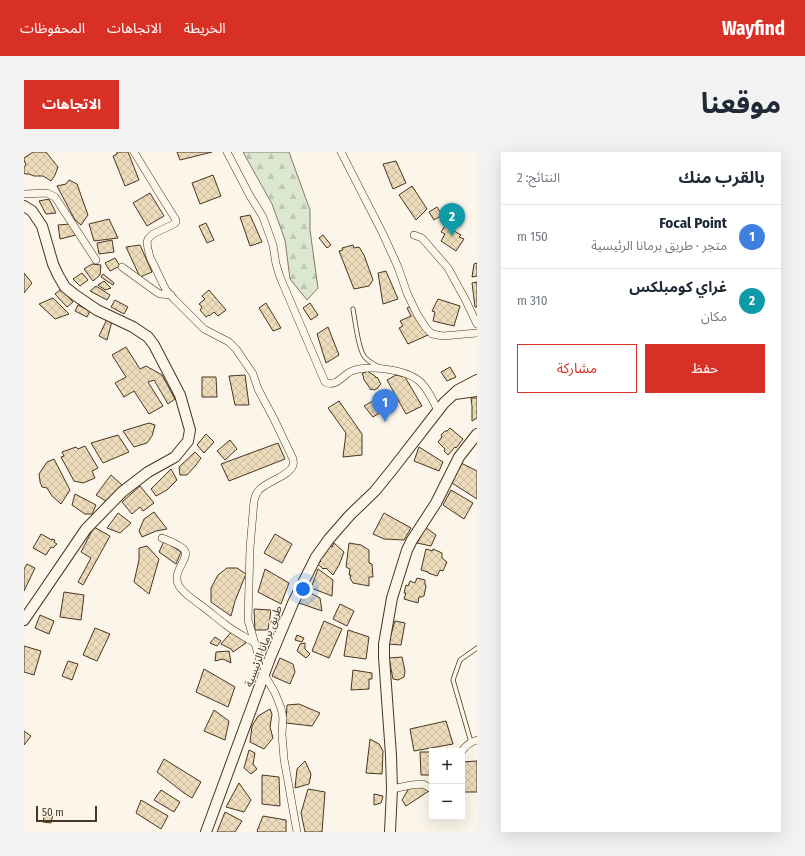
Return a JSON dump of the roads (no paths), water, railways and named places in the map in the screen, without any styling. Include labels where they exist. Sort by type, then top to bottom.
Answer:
[{"type":"street","points":[[134,152],[176,220],[174,224],[153,234],[147,242],[150,257],[163,284],[170,295],[204,329],[229,342],[236,349],[253,374],[258,389],[293,459],[294,465],[291,469],[261,488],[256,494],[254,501],[250,548],[248,614],[250,627],[264,674],[275,693],[281,708],[284,754],[297,832]]},
{"type":"street","points":[[227,152],[263,217],[273,244],[276,264],[280,277],[325,382],[329,384],[338,381],[350,371],[364,368],[380,368],[398,372],[411,376],[422,383],[434,401],[438,411]]},
{"type":"street","points":[[341,152],[383,234],[398,267],[407,293],[417,314],[426,328],[432,334],[443,336],[477,333]]},
{"type":"street","points":[[24,194],[48,193],[55,197],[96,260]]},
{"type":"street","points":[[24,206],[32,211],[42,226],[53,264],[66,287],[92,307],[119,320],[148,337],[154,345],[180,395],[190,430],[188,441],[175,457],[148,472],[122,492],[86,529],[24,620]]},
{"type":"street","points":[[414,235],[422,238],[448,268],[466,299],[477,324]]},
{"type":"street","points":[[122,267],[160,294],[170,295]]},
{"type":"street","name":"طريق برمانا الرئيسية","points":[[206,832],[264,674],[293,603],[316,557],[329,539],[350,515],[375,491],[453,394],[464,386],[477,380]]},
{"type":"street","points":[[453,394],[477,391]]},
{"type":"street","points":[[390,832],[392,789],[391,756],[384,644],[392,598],[409,545],[436,503],[459,457],[477,434]]},
{"type":"street","points":[[162,538],[170,540],[183,548],[185,551],[186,555],[178,570],[177,580],[179,586],[185,593],[226,626],[255,643]]},
{"type":"street","points":[[464,748],[474,741]]},
{"type":"street","points":[[392,789],[423,784],[429,787]]},
{"type":"lane","points":[[353,309],[360,349],[364,357],[380,368]]},
{"type":"lane","points":[[474,741],[453,680],[460,660],[477,648]]},
{"type":"place","name":"غراي كومبلكس","points":[[452,236]]},
{"type":"place","name":"Focal Point","points":[[385,422]]}]
